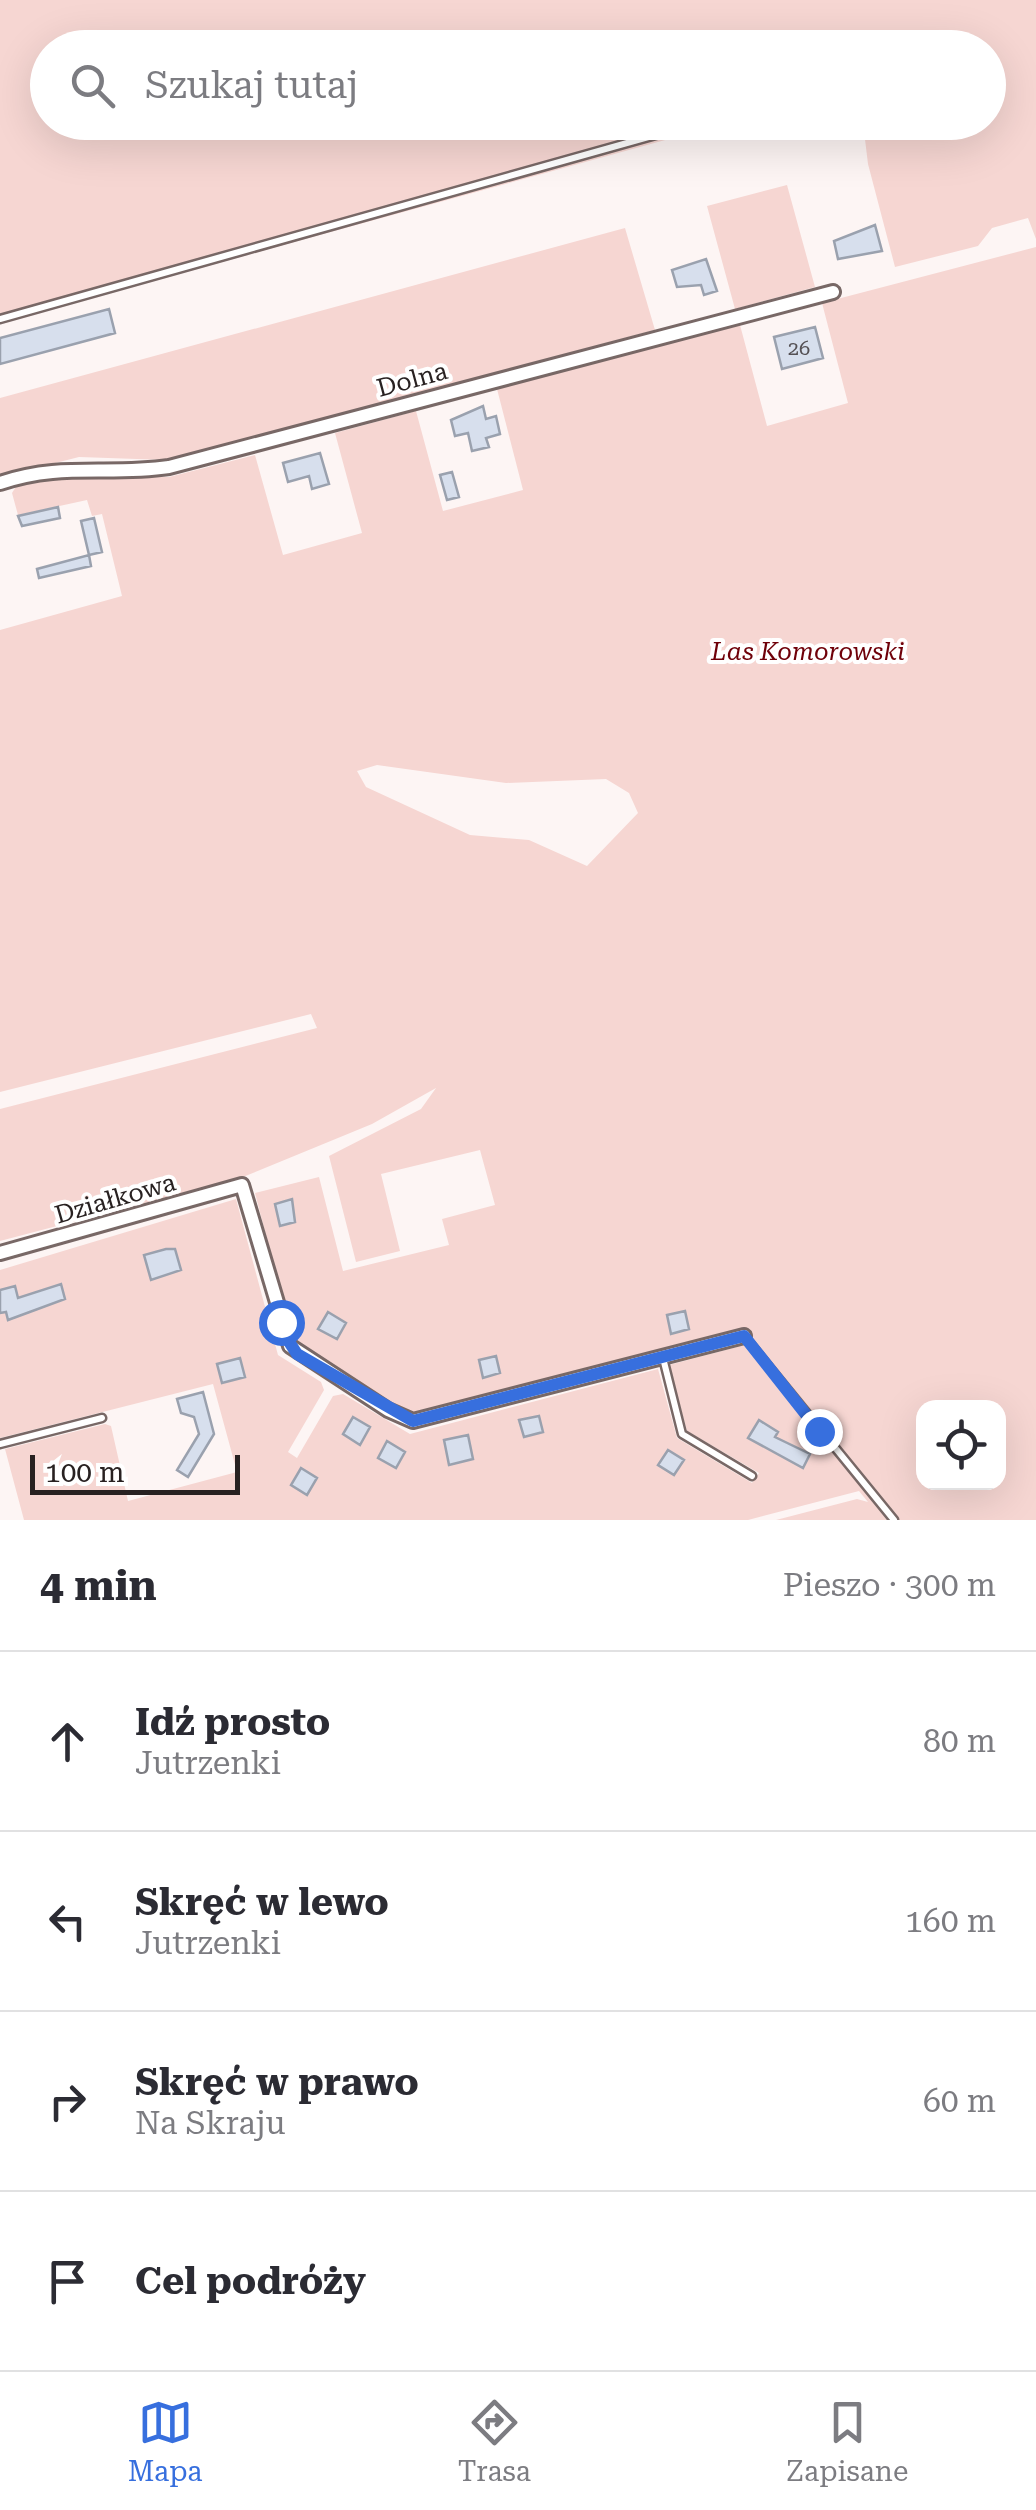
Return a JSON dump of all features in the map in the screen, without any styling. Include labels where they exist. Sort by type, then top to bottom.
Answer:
[{"type":"street","name":"Dolna","points":[[0,483],[68,467],[122,472],[169,468],[832,292]]},
{"type":"street","name":"Działkowa","points":[[0,1253],[242,1185],[290,1346],[400,1417],[421,1421],[663,1358]]},
{"type":"street","points":[[663,1358],[744,1336]]},
{"type":"lane","points":[[0,318],[638,140]]},
{"type":"lane","points":[[744,1336],[894,1520]]},
{"type":"lane","points":[[663,1358],[682,1434],[752,1476]]},
{"type":"lane","points":[[0,1444],[102,1418]]},
{"type":"green space","points":[[0,0],[1036,0],[1036,239],[1028,218],[992,228],[978,246],[895,267],[865,140],[1006,140],[1006,30],[30,30],[30,140],[665,140],[0,323]]},
{"type":"green space","points":[[787,185],[815,287],[735,309],[707,206]]},
{"type":"green space","points":[[625,228],[655,330],[166,460],[79,457],[0,477],[0,398]]},
{"type":"green space","name":"Las Komorowski","points":[[1036,247],[1036,1520],[776,1520],[857,1499],[868,1502],[859,1491],[748,1520],[24,1520],[5,1449],[105,1424],[111,1426],[128,1501],[237,1472],[213,1384],[0,1438],[0,1270],[236,1199],[278,1355],[321,1382],[324,1390],[288,1452],[297,1458],[333,1396],[343,1394],[410,1434],[658,1369],[677,1438],[752,1483],[759,1473],[687,1431],[669,1365],[737,1347],[730,1331],[413,1414],[294,1345],[255,1193],[319,1177],[343,1271],[449,1245],[442,1219],[495,1205],[480,1150],[381,1174],[400,1251],[356,1262],[329,1156],[421,1109],[436,1088],[372,1124],[243,1177],[0,1241],[0,1109],[317,1028],[311,1014],[0,1092],[0,630],[122,596],[102,514],[92,516],[87,500],[18,515],[12,493],[17,485],[62,474],[169,477],[255,455],[283,555],[362,533],[335,433],[416,411],[443,511],[523,490],[497,389],[740,325],[767,426],[848,403],[822,303]],"holes":[[[377,765],[506,783],[606,779],[629,793],[638,813],[587,866],[529,840],[470,835],[366,787],[357,771]]]},
{"type":"building","points":[[875,225],[882,251],[838,259],[834,241]]},
{"type":"building","points":[[706,259],[717,291],[704,295],[701,285],[677,287],[672,270]]},
{"type":"building","points":[[109,309],[115,333],[0,364],[0,338]]},
{"type":"building","points":[[815,327],[823,358],[782,369],[774,337]]},
{"type":"building","points":[[483,406],[486,419],[496,416],[500,434],[486,438],[489,447],[472,451],[468,433],[455,436],[451,420]]},
{"type":"building","points":[[320,453],[329,484],[312,489],[309,476],[288,482],[283,463]]},
{"type":"building","points":[[452,472],[459,497],[447,500],[440,475]]},
{"type":"building","points":[[58,507],[60,518],[22,526],[18,516]]},
{"type":"building","points":[[94,518],[102,552],[89,555],[81,521]]},
{"type":"building","points":[[89,555],[91,566],[39,578],[37,569]]},
{"type":"building","points":[[292,1199],[295,1222],[280,1226],[275,1204]]},
{"type":"building","points":[[175,1249],[181,1270],[151,1280],[144,1255]]},
{"type":"building","points":[[61,1284],[65,1299],[8,1320],[6,1312],[0,1313],[0,1290],[15,1286],[18,1298]]},
{"type":"building","points":[[685,1311],[689,1329],[671,1334],[667,1315]]},
{"type":"building","points":[[328,1312],[346,1323],[337,1339],[318,1329]]},
{"type":"building","points":[[496,1356],[500,1373],[483,1378],[479,1360]]},
{"type":"building","points":[[240,1358],[245,1377],[222,1383],[217,1364]]},
{"type":"building","points":[[203,1392],[214,1434],[188,1477],[177,1470],[199,1434],[194,1417],[181,1413],[177,1399]]},
{"type":"building","points":[[539,1416],[543,1432],[524,1437],[519,1420]]},
{"type":"building","points":[[353,1417],[370,1427],[360,1445],[343,1434]]},
{"type":"building","points":[[759,1420],[778,1432],[775,1437],[810,1454],[803,1468],[748,1438]]},
{"type":"building","points":[[468,1435],[473,1459],[449,1465],[444,1440]]},
{"type":"building","points":[[387,1441],[405,1452],[396,1468],[378,1458]]},
{"type":"building","points":[[668,1450],[684,1460],[674,1475],[658,1465]]},
{"type":"building","points":[[301,1468],[317,1478],[307,1495],[291,1485]]},
{"type":"route","points":[[281,1322],[297,1354],[400,1417],[413,1421],[744,1336],[819,1431]]}]
